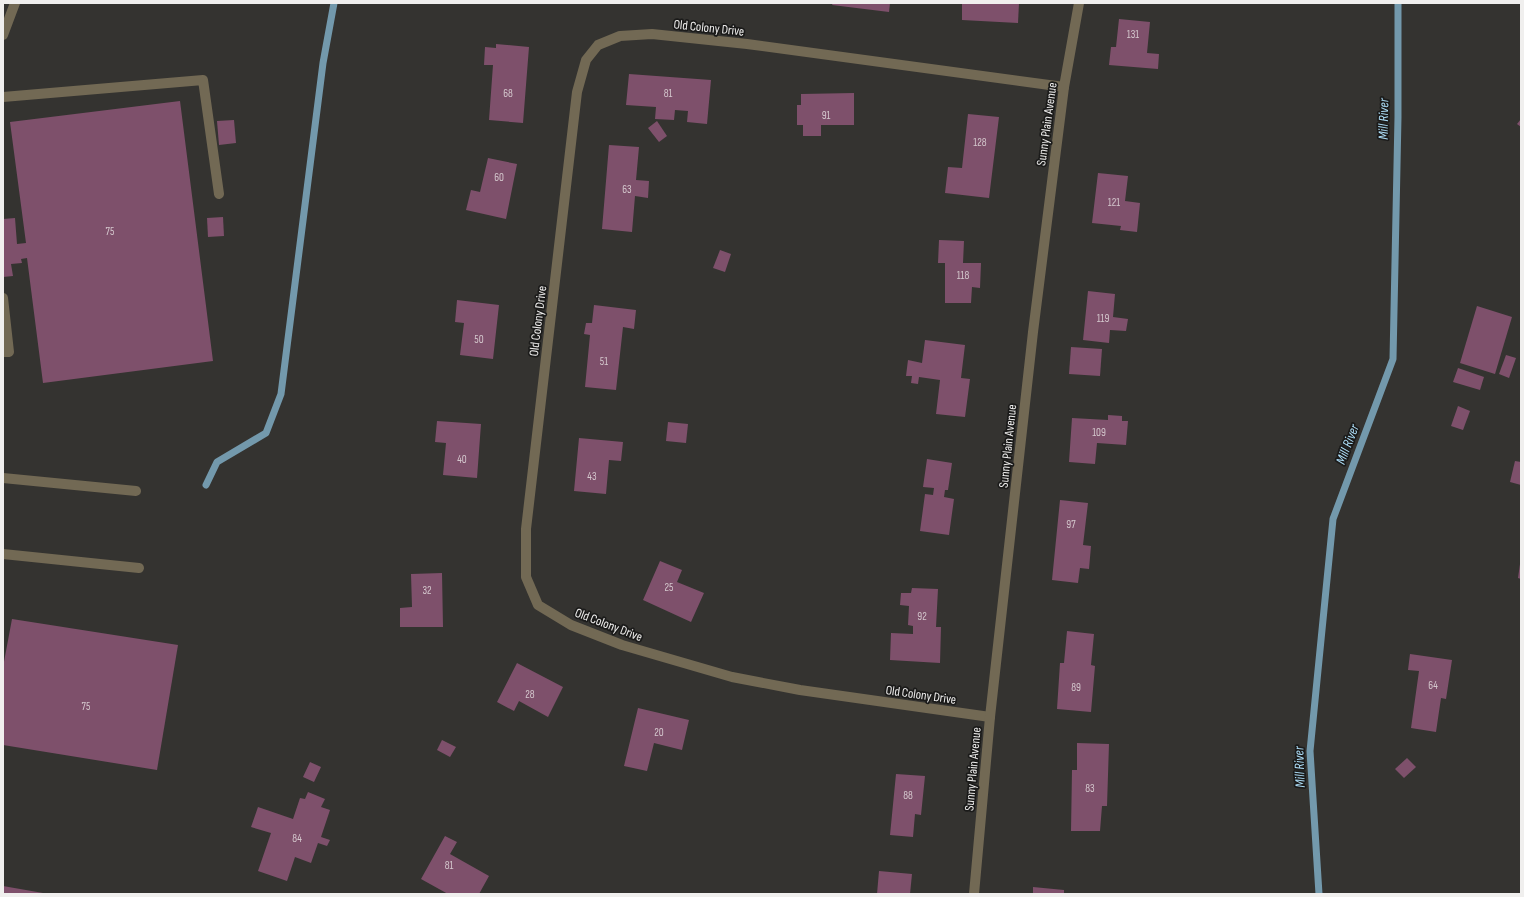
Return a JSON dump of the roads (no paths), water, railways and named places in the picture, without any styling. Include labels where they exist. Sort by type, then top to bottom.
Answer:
[{"type":"street","points":[[3,35],[15,3]]},
{"type":"street","name":"Sunny Plain Avenue","points":[[974,894],[990,717],[1033,332],[1064,87],[1079,3]]},
{"type":"street","name":"Old Colony Drive","points":[[990,717],[800,690],[732,677],[622,645],[571,625],[538,605],[526,577],[526,529],[573,122],[577,92],[586,60],[598,45],[620,36],[652,34],[1064,87]]},
{"type":"street","points":[[3,97],[203,80],[219,194]]},
{"type":"street","points":[[3,298],[9,352],[3,352]]},
{"type":"street","points":[[3,478],[136,491]]},
{"type":"street","points":[[3,554],[139,568]]},
{"type":"waterway","points":[[206,485],[217,462],[266,433],[281,394],[323,63],[334,3]]},
{"type":"waterway","name":"Mill River","points":[[1319,894],[1310,751],[1333,519],[1393,359],[1398,117],[1398,3]]}]
